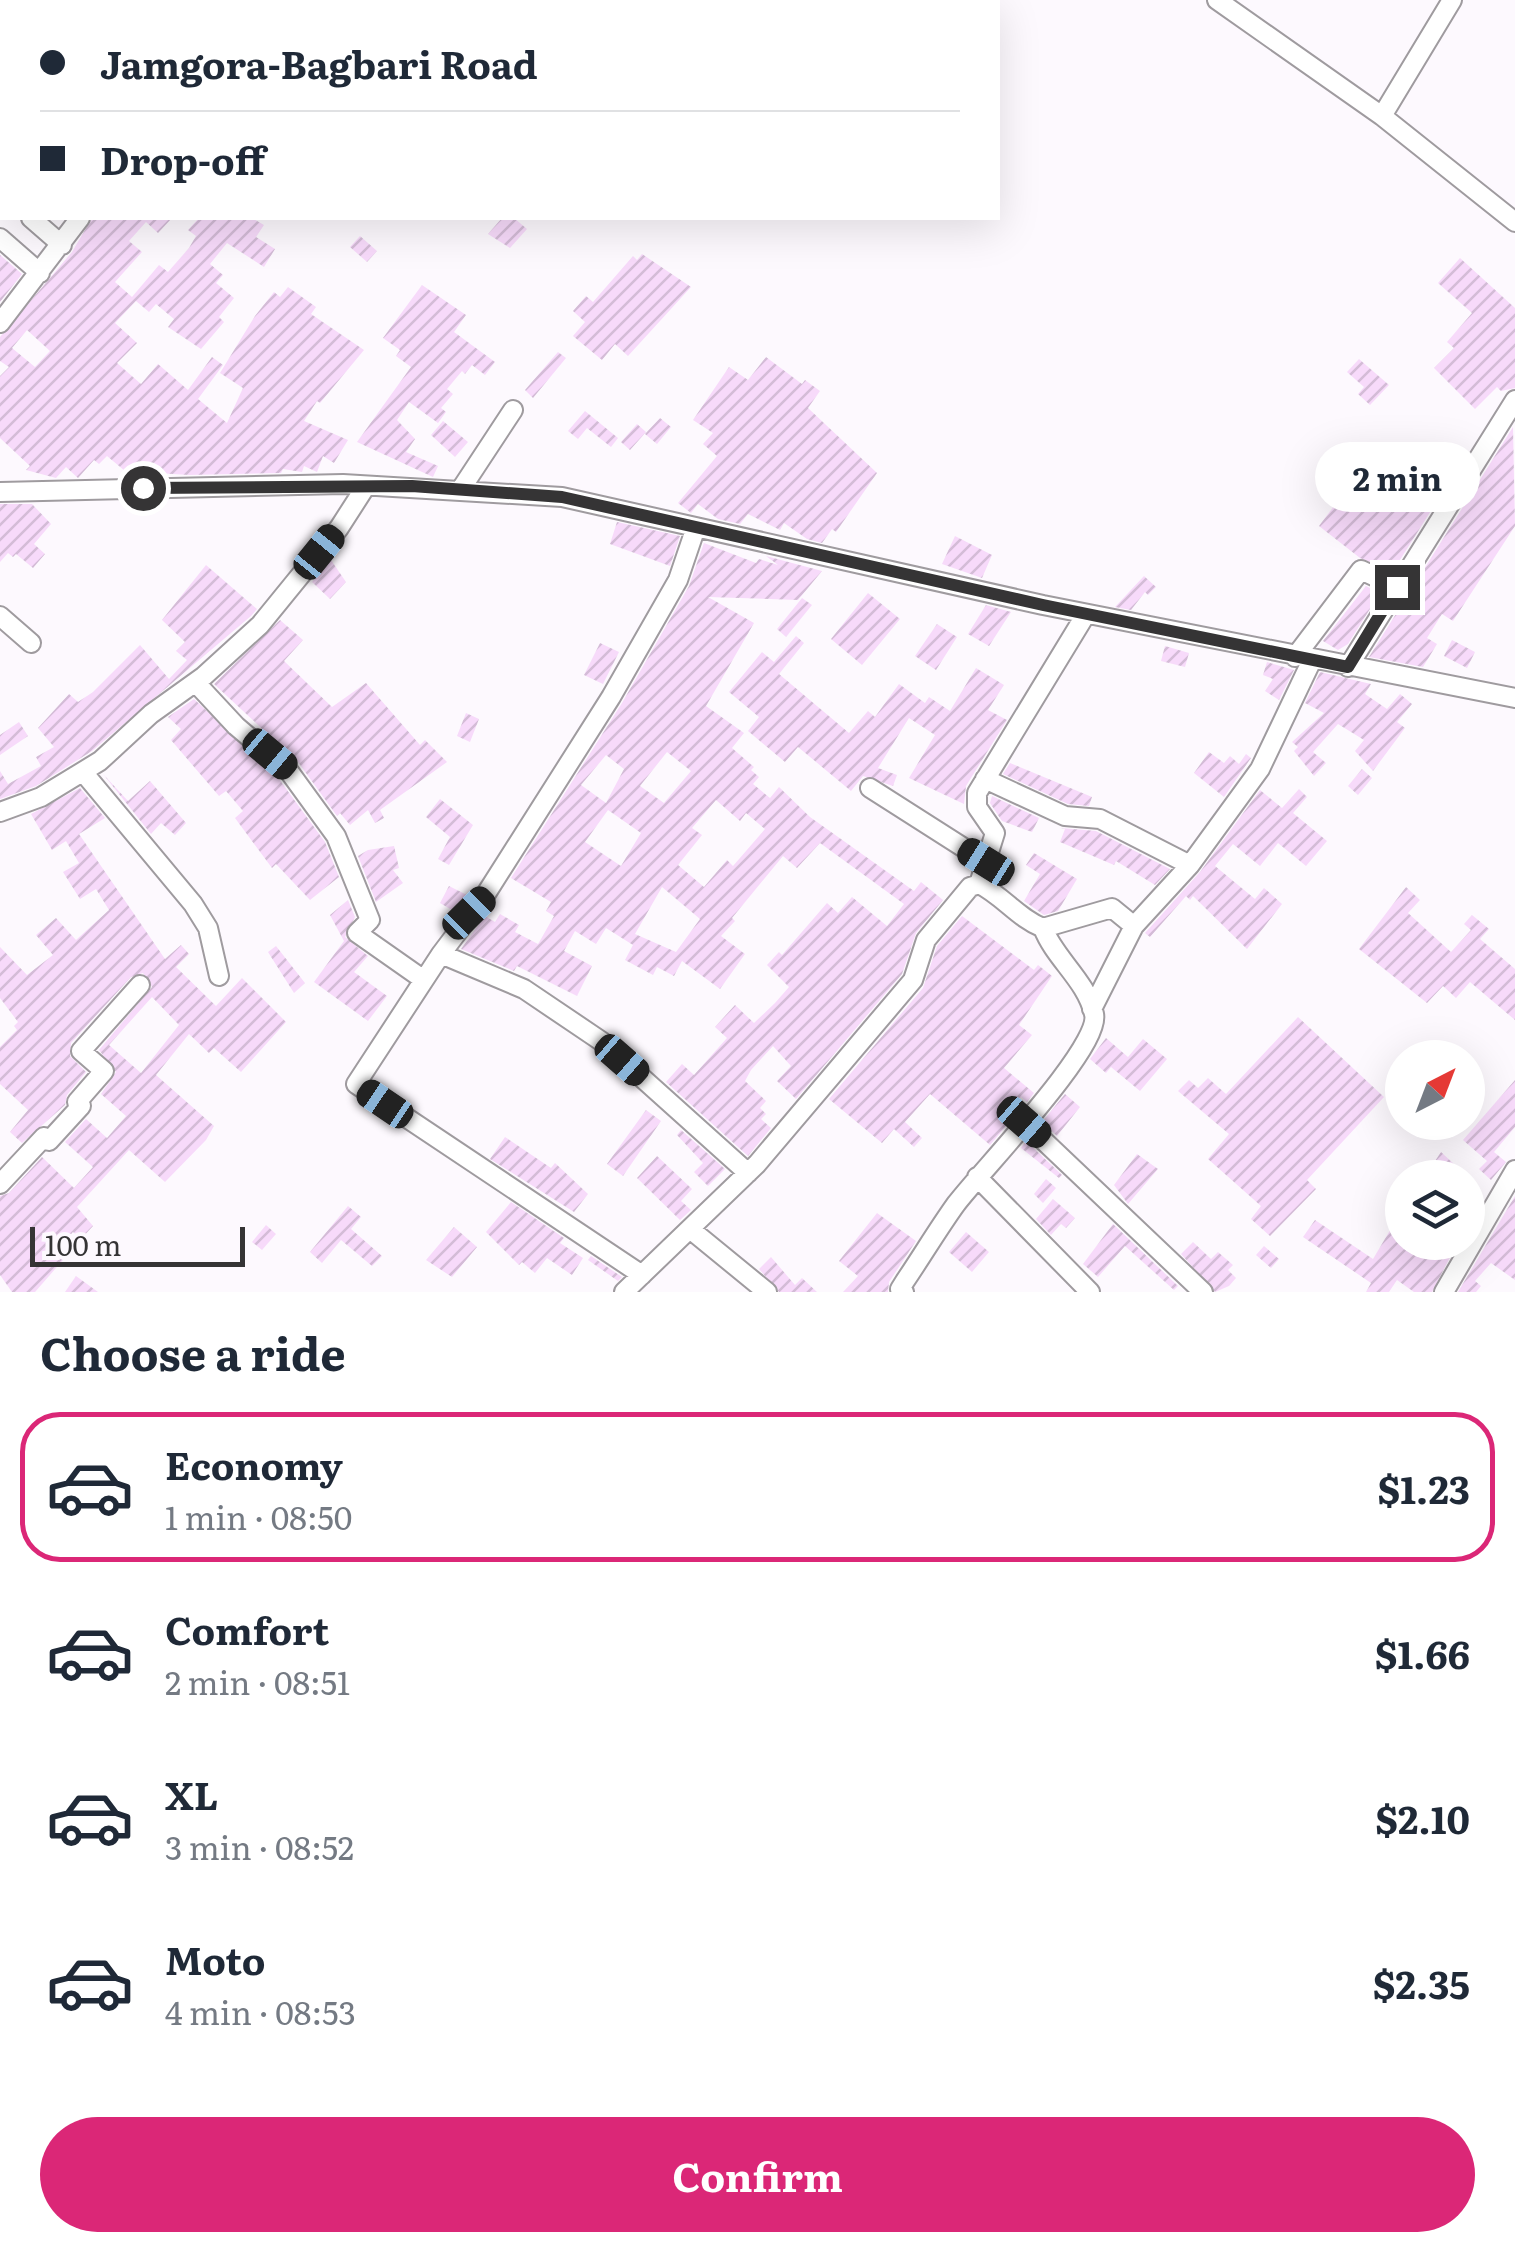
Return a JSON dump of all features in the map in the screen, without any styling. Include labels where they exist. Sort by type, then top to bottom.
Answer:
[{"type":"street","points":[[1217,0],[1382,116],[1515,222]]},
{"type":"street","points":[[1382,116],[1452,0]]},
{"type":"street","points":[[33,220],[62,244]]},
{"type":"street","points":[[0,324],[79,220]]},
{"type":"street","points":[[0,238],[40,273]]},
{"type":"street","points":[[1348,667],[1515,400]]},
{"type":"street","points":[[461,489],[513,410]]},
{"type":"street","points":[[0,812],[41,797],[83,772],[196,683],[260,625],[339,528],[366,486]]},
{"type":"street","points":[[0,492],[366,486],[562,497],[1086,614],[1515,698]]},
{"type":"street","points":[[642,1275],[356,1084],[441,954],[484,897],[611,697],[678,580],[696,527]]},
{"type":"street","points":[[1092,1009],[1134,926],[1190,865],[1260,769],[1304,658],[1360,570],[1397,587]]},
{"type":"street","points":[[979,884],[996,833],[977,807],[977,793],[1086,614]]},
{"type":"street","points":[[1,619],[30,643]]},
{"type":"street","points":[[196,683],[236,726],[288,770],[336,836],[370,920],[358,933],[424,980]]},
{"type":"street","points":[[83,772],[193,904],[208,928],[219,976]]},
{"type":"street","points":[[985,779],[1065,816],[1100,818],[1190,865]]},
{"type":"street","points":[[870,788],[986,862]]},
{"type":"street","points":[[904,1292],[900,1290],[905,1281],[977,1177],[1047,1098],[1093,1032],[1092,1009],[1043,928],[979,884]]},
{"type":"street","points":[[624,1292],[748,1173],[912,980],[926,940],[970,887],[979,884]]},
{"type":"street","points":[[1043,928],[1112,908],[1134,926]]},
{"type":"street","points":[[441,954],[524,989],[600,1041],[748,1173]]},
{"type":"street","points":[[0,1184],[44,1137],[49,1141],[81,1106],[77,1102],[104,1071],[81,1052],[140,986]]},
{"type":"street","points":[[1024,1122],[1204,1292]]},
{"type":"street","points":[[1444,1292],[1506,1206],[1503,1184],[1515,1170]]},
{"type":"street","points":[[977,1177],[1090,1292]]},
{"type":"street","points":[[690,1229],[767,1292]]},
{"type":"building","points":[[91,220],[170,220],[158,233],[146,222],[129,241],[142,252],[115,282],[132,297],[159,265],[168,272],[189,248],[196,236],[188,230],[197,220],[255,220],[264,225],[256,237],[275,249],[264,267],[227,243],[210,264],[223,275],[216,283],[234,298],[219,317],[224,322],[201,349],[168,327],[174,319],[156,304],[149,312],[136,301],[115,323],[137,343],[117,363],[141,384],[158,364],[188,390],[212,357],[223,365],[198,399],[227,423],[243,388],[220,373],[255,316],[274,292],[280,297],[288,287],[316,307],[311,314],[364,350],[304,421],[348,440],[334,463],[323,456],[317,472],[304,466],[302,472],[283,469],[281,473],[189,475],[125,471],[107,456],[99,464],[94,460],[78,478],[66,467],[56,478],[26,470],[30,466],[0,438],[0,376],[9,367],[0,361],[0,337],[72,252]],"holes":[[[27,330],[50,351],[35,367],[12,348]]]},
{"type":"building","points":[[500,220],[516,220],[527,229],[510,248],[488,234]]},
{"type":"building","points":[[360,236],[377,251],[367,262],[350,247]]},
{"type":"building","points":[[642,254],[691,287],[628,356],[615,344],[602,360],[573,336],[585,322],[573,311],[586,296],[593,302],[633,256],[637,260]]},
{"type":"building","points":[[0,255],[22,274],[0,302]]},
{"type":"building","points":[[1460,258],[1515,308],[1515,388],[1501,391],[1497,387],[1475,409],[1434,368],[1454,348],[1447,342],[1472,313],[1438,283]]},
{"type":"building","points":[[422,285],[466,315],[454,332],[495,362],[485,375],[472,365],[465,374],[462,371],[447,389],[453,394],[441,408],[446,412],[438,423],[409,402],[397,420],[415,439],[406,452],[438,466],[433,477],[357,442],[411,367],[396,356],[400,350],[383,338]]},
{"type":"building","points":[[558,352],[566,358],[533,398],[525,390]]},
{"type":"building","points":[[766,357],[802,384],[805,380],[820,391],[808,408],[877,473],[836,532],[832,529],[822,543],[807,539],[784,523],[780,530],[748,514],[740,524],[718,519],[698,504],[691,513],[678,503],[717,456],[703,444],[713,433],[693,420],[729,367],[748,380]]},
{"type":"building","points":[[1359,359],[1389,385],[1370,405],[1358,394],[1364,387],[1347,372]]},
{"type":"building","points":[[585,411],[618,438],[611,447],[587,428],[578,439],[568,431]]},
{"type":"building","points":[[660,418],[671,427],[657,444],[645,434]]},
{"type":"building","points":[[443,421],[468,442],[455,457],[431,435]]},
{"type":"building","points":[[637,424],[646,432],[630,450],[621,442]]},
{"type":"building","points":[[1513,427],[1515,526],[1453,621],[1442,614],[1427,638],[1437,644],[1423,667],[1369,657]]},
{"type":"building","points":[[1376,450],[1439,498],[1393,571],[1360,558],[1319,526]]},
{"type":"building","points":[[0,504],[32,504],[51,524],[34,544],[45,554],[33,568],[16,554],[13,557],[8,553],[0,562]]},
{"type":"building","points":[[617,522],[680,536],[670,566],[610,544]]},
{"type":"building","points":[[955,536],[992,555],[982,578],[942,564]]},
{"type":"building","points":[[704,543],[756,563],[759,559],[778,565],[766,556],[822,571],[798,600],[708,597],[754,623],[706,706],[744,733],[732,748],[754,767],[751,770],[759,777],[753,784],[770,798],[779,787],[810,817],[914,891],[921,882],[943,900],[916,933],[902,974],[796,1099],[777,1081],[791,1066],[773,1046],[751,1070],[745,1081],[766,1101],[760,1108],[766,1114],[761,1119],[771,1128],[748,1156],[666,1082],[682,1064],[694,1075],[727,1038],[715,1027],[735,1005],[754,1023],[775,1003],[789,987],[767,965],[779,952],[782,955],[827,903],[838,913],[852,897],[887,926],[904,904],[820,843],[797,868],[783,856],[732,918],[735,921],[721,936],[745,954],[720,989],[682,961],[674,976],[657,967],[653,975],[625,960],[633,945],[606,928],[596,944],[575,931],[564,951],[592,966],[577,996],[517,966],[514,971],[461,949],[485,916],[495,922],[500,914],[519,925],[515,932],[538,944],[554,916],[546,911],[551,902],[511,878],[622,703],[689,586]],"holes":[[[667,752],[691,771],[664,803],[640,786]],[[606,755],[624,769],[606,803],[581,785]],[[716,800],[740,821],[746,813],[765,829],[733,866],[727,860],[704,887],[678,865],[702,835],[692,828]],[[608,810],[641,833],[621,866],[585,842]],[[662,887],[700,919],[676,952],[635,934]]]},
{"type":"building","points":[[331,560],[346,582],[330,599],[312,582]]},
{"type":"building","points":[[206,565],[257,609],[251,616],[92,751],[36,786],[0,799],[0,771],[8,784],[41,766],[36,757],[54,747],[38,728],[69,694],[78,702],[93,692],[140,645],[169,679],[187,660],[176,651],[185,642],[162,620]]},
{"type":"building","points":[[1144,576],[1156,587],[1148,595],[1145,592],[1131,610],[1115,607]]},
{"type":"building","points":[[1366,586],[1380,593],[1348,644],[1338,650],[1323,641]]},
{"type":"building","points":[[868,593],[900,619],[862,665],[831,639]]},
{"type":"building","points":[[802,598],[812,605],[786,637],[777,629]]},
{"type":"building","points":[[986,605],[1011,612],[989,646],[968,634]]},
{"type":"building","points":[[280,620],[303,640],[284,661],[332,707],[366,683],[420,745],[425,740],[447,762],[380,810],[384,818],[375,823],[368,810],[350,825],[340,813],[337,816],[298,762],[214,684]]},
{"type":"building","points":[[937,624],[957,637],[936,670],[915,656]]},
{"type":"building","points":[[796,636],[804,643],[779,674],[849,733],[868,711],[875,717],[899,684],[925,703],[929,697],[950,711],[976,668],[1004,685],[988,710],[1007,720],[966,786],[964,804],[909,778],[935,735],[909,718],[878,768],[897,775],[893,786],[863,776],[851,791],[798,747],[785,762],[748,731],[759,717],[729,692],[762,652],[774,662]]},
{"type":"building","points":[[1452,640],[1475,652],[1467,668],[1444,656]]},
{"type":"building","points":[[600,643],[619,652],[603,684],[584,675]]},
{"type":"building","points":[[1165,646],[1189,653],[1185,667],[1161,661]]},
{"type":"building","points":[[1267,662],[1294,670],[1279,700],[1265,691],[1273,679],[1263,675]]},
{"type":"building","points":[[1320,672],[1371,684],[1365,694],[1387,709],[1400,694],[1412,704],[1397,722],[1405,728],[1373,771],[1355,751],[1364,740],[1338,724],[1313,752],[1326,763],[1314,776],[1294,751],[1298,747],[1292,742],[1324,713],[1305,703]]},
{"type":"building","points":[[194,699],[279,779],[325,842],[339,877],[310,900],[276,864],[272,868],[235,818],[243,811],[226,791],[219,796],[171,740],[181,729],[168,717]]},
{"type":"building","points":[[466,713],[479,719],[470,742],[457,736]]},
{"type":"building","points":[[19,722],[28,736],[0,755],[0,735]]},
{"type":"building","points":[[1209,752],[1224,763],[1230,756],[1239,764],[1246,754],[1251,758],[1224,797],[1194,773]]},
{"type":"building","points":[[1010,763],[1092,797],[1089,806],[1068,804],[1003,774]]},
{"type":"building","points":[[1362,769],[1372,778],[1358,795],[1348,786]]},
{"type":"building","points":[[103,774],[128,801],[150,781],[186,823],[175,835],[161,823],[151,834]]},
{"type":"building","points":[[80,788],[105,818],[79,834],[165,959],[181,945],[189,954],[176,967],[216,1006],[242,978],[286,1022],[241,1072],[214,1048],[209,1053],[189,1034],[156,1075],[214,1126],[206,1140],[165,1182],[129,1150],[77,1207],[93,1226],[81,1239],[73,1232],[54,1253],[63,1260],[35,1292],[12,1292],[0,1275],[0,1196],[9,1193],[42,1157],[74,1188],[93,1167],[65,1142],[86,1119],[107,1138],[126,1116],[101,1094],[116,1072],[99,1050],[152,987],[143,973],[131,977],[71,1043],[70,1056],[86,1072],[67,1095],[65,1105],[22,1143],[10,1132],[28,1110],[0,1084],[0,1047],[17,1030],[14,1026],[18,1022],[0,998],[0,947],[27,975],[53,955],[36,935],[56,918],[76,940],[109,910],[96,889],[80,899],[63,872],[79,863],[66,841],[52,850],[31,814]],"holes":[[[152,997],[179,1025],[141,1073],[109,1045]]]},
{"type":"building","points":[[1299,789],[1307,797],[1293,813],[1327,841],[1306,866],[1278,843],[1260,866],[1233,844],[1215,866],[1255,899],[1264,888],[1282,904],[1247,949],[1193,896],[1190,900],[1186,896],[1150,937],[1145,933],[1200,872],[1260,790],[1282,808]]},
{"type":"building","points":[[992,796],[1039,818],[1032,832],[1002,821],[990,803]]},
{"type":"building","points":[[440,799],[473,825],[449,865],[438,859],[450,837],[426,817]]},
{"type":"building","points":[[1061,828],[1096,831],[1170,869],[1155,885],[1116,861],[1114,865],[1060,842],[1065,829]]},
{"type":"building","points":[[394,846],[399,868],[393,870],[403,883],[376,902],[358,856],[368,850]]},
{"type":"building","points":[[1034,853],[1077,879],[1058,911],[1044,915],[1024,901],[1040,874],[1026,865]]},
{"type":"building","points":[[449,886],[469,896],[457,913],[440,903]]},
{"type":"building","points":[[1406,887],[1420,900],[1408,913],[1451,952],[1471,930],[1464,924],[1472,915],[1489,929],[1480,939],[1515,969],[1515,1020],[1470,982],[1456,998],[1443,986],[1427,1003],[1359,949]]},
{"type":"building","points":[[348,900],[355,917],[345,937],[368,956],[354,972],[387,996],[368,1021],[314,982],[344,941],[330,915]]},
{"type":"building","points":[[962,916],[1034,970],[1038,965],[1052,976],[1019,1025],[1032,1035],[1004,1068],[1034,1093],[1027,1102],[1021,1097],[1006,1114],[1012,1119],[990,1145],[930,1094],[905,1122],[922,1138],[914,1147],[894,1129],[882,1143],[829,1099],[923,988],[937,946]]},
{"type":"building","points":[[276,946],[305,983],[294,993],[268,952]]},
{"type":"building","points":[[1298,1017],[1384,1097],[1307,1180],[1316,1189],[1270,1236],[1251,1219],[1261,1206],[1208,1159],[1229,1134],[1178,1091],[1189,1080],[1198,1088],[1208,1078],[1226,1094]]},
{"type":"building","points":[[1106,1038],[1128,1057],[1143,1039],[1167,1059],[1140,1091],[1111,1067],[1106,1073],[1090,1059]]},
{"type":"building","points":[[1515,1080],[1515,1127],[1494,1152],[1506,1162],[1491,1180],[1485,1174],[1487,1161],[1463,1140],[1485,1140],[1485,1115]]},
{"type":"building","points":[[1065,1094],[1080,1107],[1057,1136],[1042,1122]]},
{"type":"building","points":[[646,1110],[661,1121],[623,1176],[607,1164]]},
{"type":"building","points":[[681,1130],[725,1169],[708,1186],[694,1172],[703,1163],[677,1135]]},
{"type":"building","points":[[505,1137],[551,1168],[555,1163],[588,1194],[574,1212],[490,1159]]},
{"type":"building","points":[[1026,1141],[1062,1175],[1059,1178],[1021,1148]]},
{"type":"building","points":[[1137,1154],[1158,1169],[1128,1204],[1114,1185]]},
{"type":"building","points":[[657,1156],[692,1189],[681,1201],[691,1210],[680,1220],[637,1178]]},
{"type":"building","points":[[1046,1179],[1056,1188],[1043,1203],[1034,1194]]},
{"type":"building","points":[[1515,1196],[1515,1280],[1491,1263],[1475,1281],[1481,1286],[1476,1292],[1458,1292],[1477,1260],[1485,1260],[1485,1247]]},
{"type":"building","points":[[1053,1199],[1075,1218],[1066,1228],[1061,1224],[1051,1235],[1036,1219]]},
{"type":"building","points":[[511,1202],[564,1238],[560,1243],[583,1258],[572,1275],[547,1258],[535,1273],[522,1262],[519,1265],[486,1232]]},
{"type":"building","points":[[348,1206],[361,1217],[351,1229],[382,1256],[372,1266],[341,1240],[322,1263],[310,1252]]},
{"type":"building","points":[[877,1213],[916,1241],[889,1282],[888,1292],[843,1292],[858,1276],[839,1261]]},
{"type":"building","points":[[1315,1220],[1373,1259],[1385,1239],[1385,1260],[1449,1260],[1432,1292],[1414,1292],[1397,1280],[1389,1292],[1366,1292],[1371,1283],[1303,1237]]},
{"type":"building","points":[[1113,1224],[1178,1286],[1174,1290],[1125,1246],[1098,1277],[1083,1264]]},
{"type":"building","points":[[266,1225],[276,1234],[262,1250],[252,1242]]},
{"type":"building","points":[[454,1227],[477,1247],[452,1277],[426,1260]]},
{"type":"building","points":[[966,1232],[989,1252],[972,1272],[949,1252]]},
{"type":"building","points":[[1193,1242],[1211,1259],[1218,1252],[1233,1265],[1228,1270],[1236,1278],[1229,1286],[1215,1292],[1181,1254]]},
{"type":"building","points":[[1264,1246],[1279,1259],[1271,1268],[1256,1255]]},
{"type":"building","points":[[591,1256],[622,1277],[618,1281],[588,1260]]},
{"type":"building","points":[[771,1257],[795,1285],[802,1278],[817,1292],[779,1292],[759,1269]]},
{"type":"building","points":[[76,1276],[98,1292],[65,1292]]},
{"type":"route","points":[[143,488],[344,484],[562,497],[1043,605],[1348,667],[1397,587]]}]
